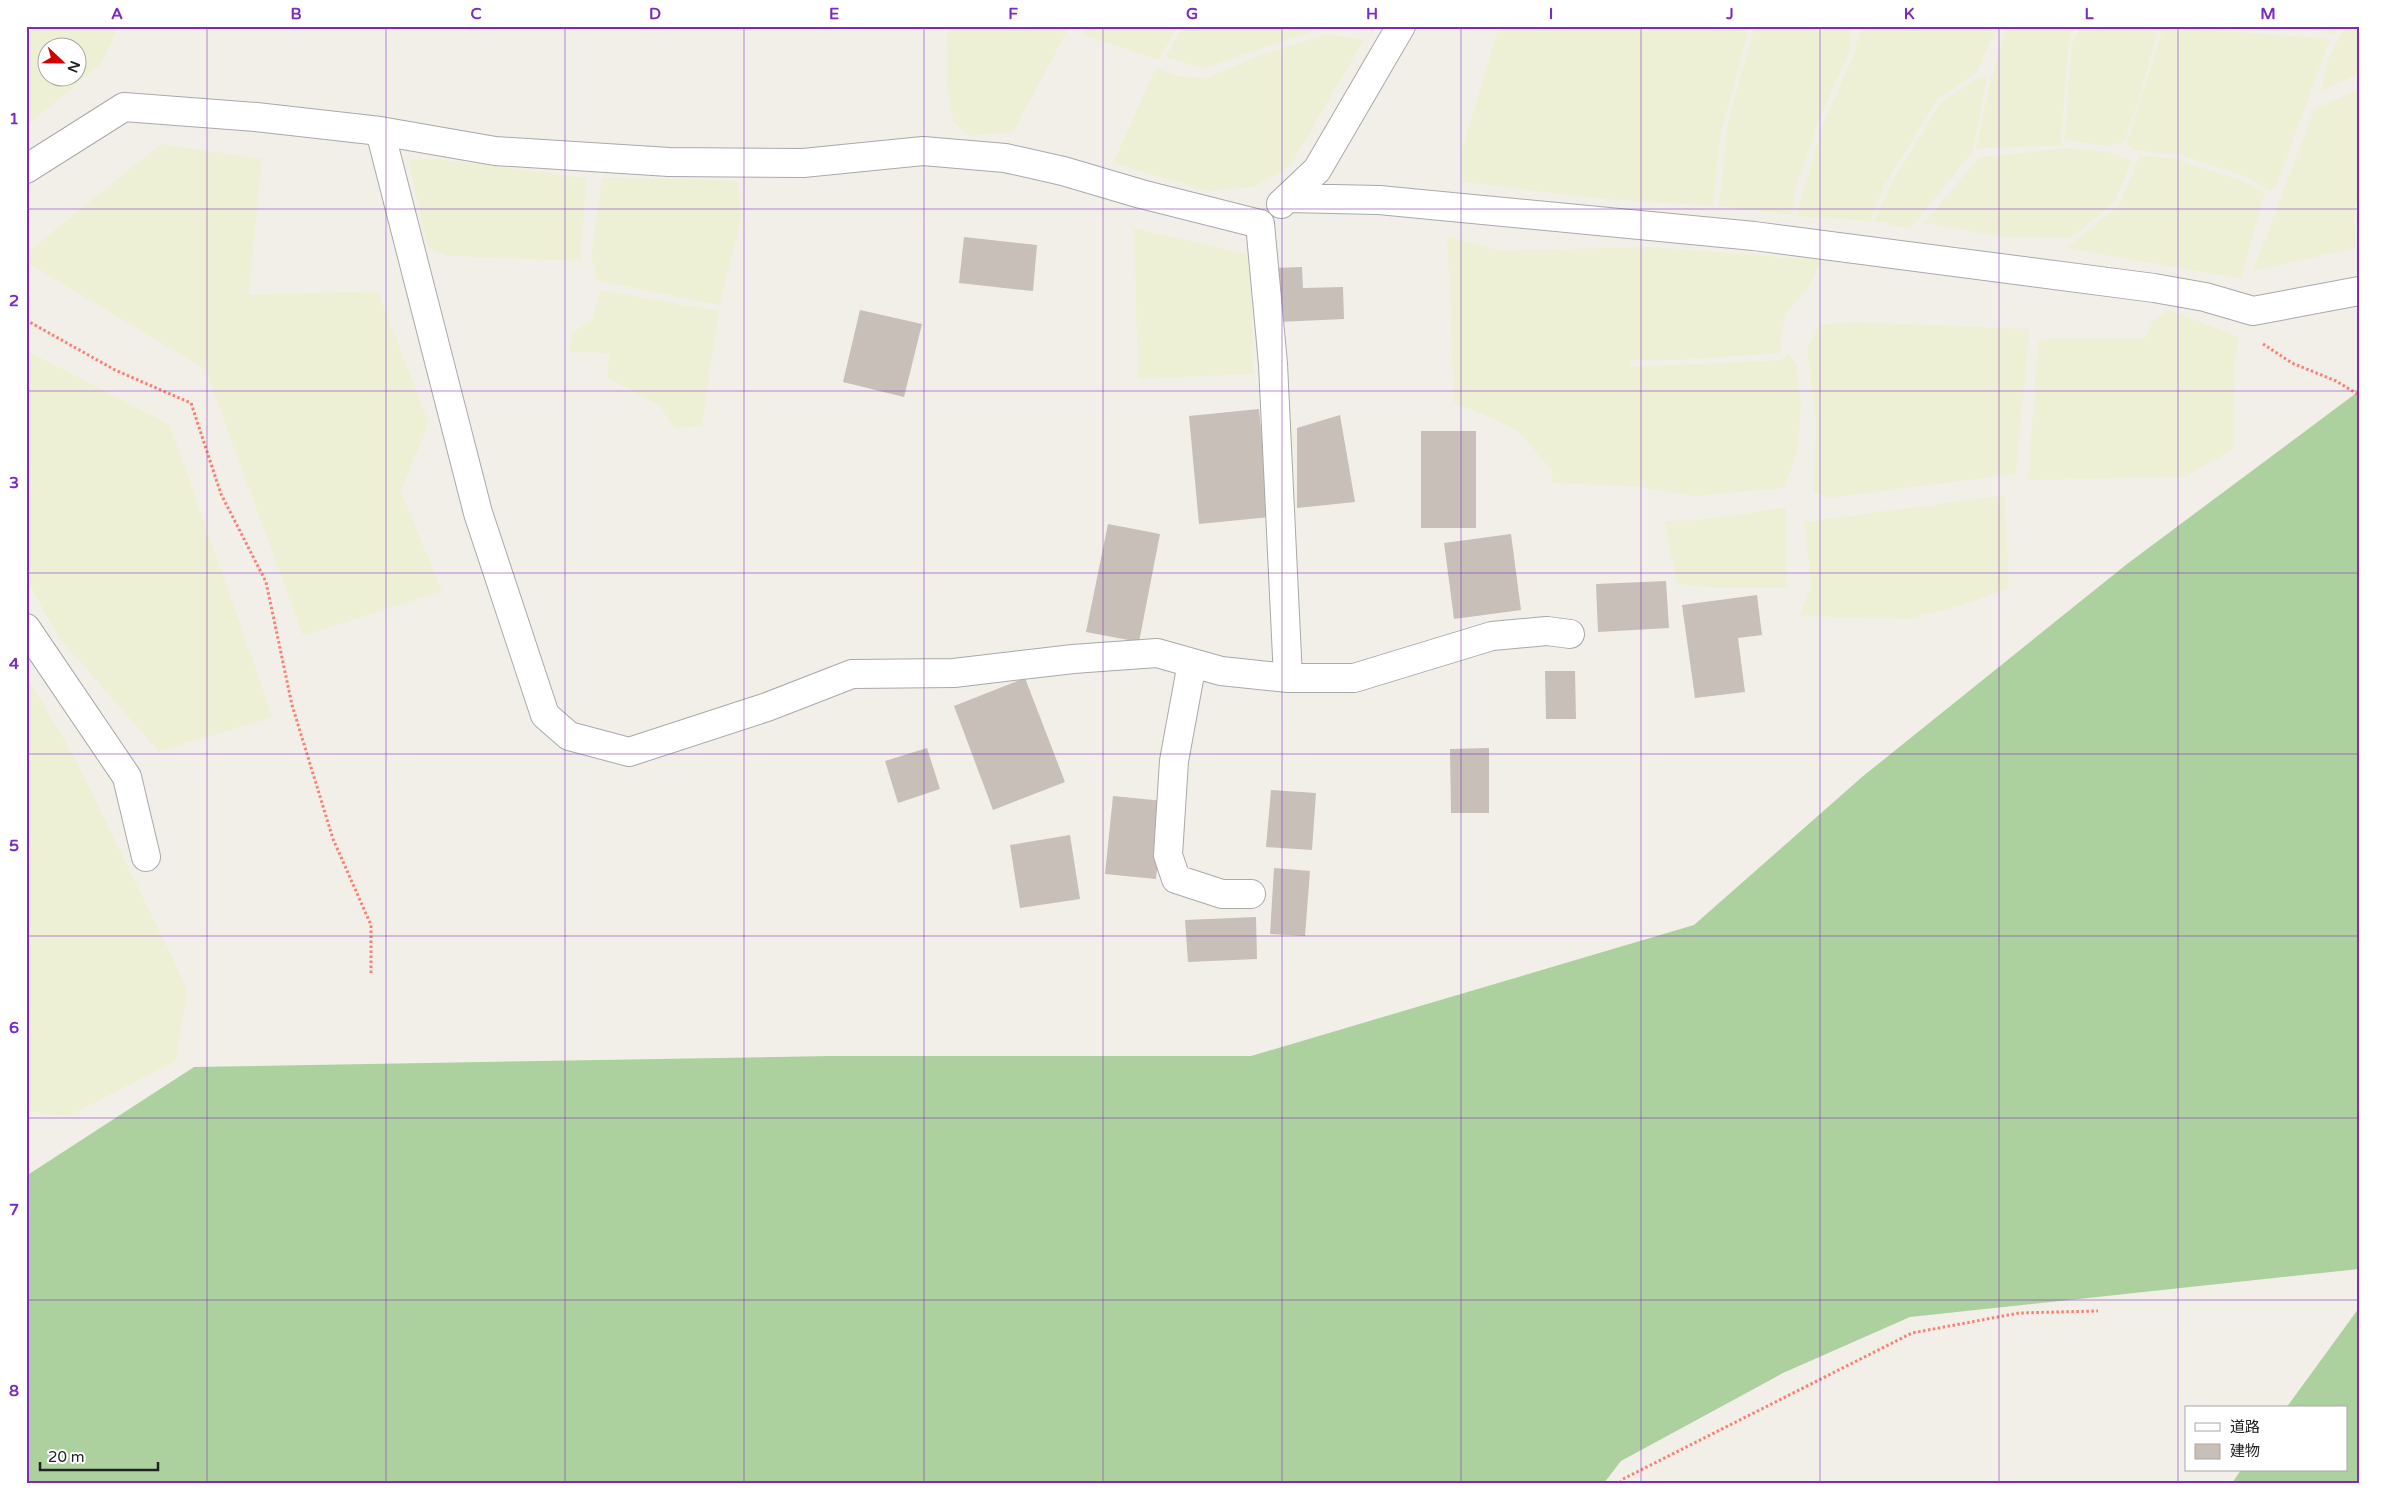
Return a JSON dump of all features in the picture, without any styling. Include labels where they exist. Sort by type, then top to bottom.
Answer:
[{"type":"street","points":[[1260,224],[1318,170],[1401,26]]},
{"type":"street","points":[[26,169],[124,107],[256,117],[380,131],[495,151],[669,162],[803,163],[923,151],[1005,158],[1063,171],[1141,194],[1260,224]]},
{"type":"street","points":[[380,131],[478,513],[545,715],[570,736],[629,752],[767,707],[852,674],[954,673],[1073,659],[1158,653],[1221,671],[1288,678],[1354,678],[1492,636],[1547,631],[1570,634]]},
{"type":"street","points":[[1287,198],[1379,200],[1754,236],[2154,288],[2205,297],[2254,311],[2359,291]]},
{"type":"street","points":[[1260,224],[1273,364],[1288,678]]},
{"type":"street","points":[[26,628],[127,777],[146,856]]},
{"type":"street","points":[[1192,663],[1174,762],[1168,855],[1176,879],[1222,894],[1251,894]]},
{"type":"path","points":[[26,320],[115,370],[191,403],[221,494],[266,582],[292,705],[330,830],[371,925],[371,975]]},
{"type":"path","points":[[1620,1483],[1632,1474],[1912,1333],[2019,1313],[2098,1311]]},
{"type":"green space","points":[[26,26],[119,26],[100,65],[88,75],[88,38],[38,38],[38,88],[72,88],[26,126]]},
{"type":"green space","points":[[947,26],[1070,26],[1013,132],[970,136],[953,122],[946,76]]},
{"type":"green space","points":[[1086,26],[1178,26],[1158,60],[1084,35]]},
{"type":"green space","points":[[1182,26],[1330,26],[1204,68],[1166,57]]},
{"type":"green space","points":[[1499,26],[1750,26],[1721,133],[1713,206],[1602,199],[1462,182],[1462,149]]},
{"type":"green space","points":[[1755,26],[1852,26],[1850,51],[1819,119],[1795,189],[1792,215],[1719,206],[1728,121]]},
{"type":"green space","points":[[1860,26],[1997,26],[1977,72],[1938,99],[1884,186],[1870,221],[1796,216],[1825,119],[1855,52]]},
{"type":"green space","points":[[2007,26],[2075,26],[2068,45],[2061,145],[1976,149],[1989,86]]},
{"type":"green space","points":[[2091,26],[2159,28],[2139,99],[2124,142],[2103,146],[2064,139],[2072,43],[2080,29]]},
{"type":"green space","points":[[2302,26],[2359,26],[2359,73],[2321,91],[2329,56],[2345,27],[2333,35]]},
{"type":"green space","points":[[2178,27],[2330,39],[2277,185],[2270,191],[2247,177],[2180,155],[2132,150],[2127,142],[2162,31]]},
{"type":"green space","points":[[1327,34],[1364,40],[1290,166],[1254,187],[1207,191],[1113,163],[1156,68],[1177,76],[1207,78],[1258,56]]},
{"type":"green space","points":[[1981,76],[1987,78],[1973,151],[1910,229],[1874,221],[1893,180],[1941,102]]},
{"type":"green space","points":[[2359,89],[2359,197],[2354,207],[2356,248],[2253,271],[2314,109]]},
{"type":"green space","points":[[161,144],[262,159],[249,295],[378,291],[429,423],[401,491],[442,591],[303,636],[205,369],[26,262],[26,253]]},
{"type":"green space","points":[[2069,148],[2108,152],[2132,160],[2115,202],[2071,238],[2002,237],[1924,223],[1979,157]]},
{"type":"green space","points":[[2140,155],[2176,159],[2240,180],[2265,193],[2241,279],[2066,248],[2119,205]]},
{"type":"green space","points":[[437,159],[586,178],[581,261],[447,256],[428,248],[408,160]]},
{"type":"green space","points":[[602,177],[738,181],[741,218],[720,305],[598,281],[591,256]]},
{"type":"green space","points":[[1134,228],[1251,255],[1253,374],[1138,379]]},
{"type":"green space","points":[[1447,236],[1500,250],[1655,247],[1822,260],[1807,290],[1785,313],[1780,353],[1682,360],[1631,360],[1631,367],[1782,360],[1789,354],[1797,366],[1801,404],[1798,452],[1784,488],[1695,496],[1639,487],[1553,483],[1552,471],[1519,432],[1494,419],[1454,403]]},
{"type":"green space","points":[[600,290],[719,311],[702,426],[675,428],[659,405],[607,378],[609,353],[569,352],[573,332],[592,320]]},
{"type":"green space","points":[[2169,310],[2239,337],[2235,362],[2233,449],[2185,477],[2028,480],[2038,341],[2049,338],[2146,338],[2153,320]]},
{"type":"green space","points":[[1857,322],[2030,329],[2016,474],[1828,498],[1813,492],[1816,423],[1807,348],[1820,324]]},
{"type":"green space","points":[[26,350],[170,425],[273,717],[159,752],[60,639],[26,579]]},
{"type":"green space","points":[[2359,391],[2359,1269],[1910,1317],[1783,1373],[1621,1461],[1604,1483],[26,1483],[26,1176],[194,1067],[830,1056],[1251,1056],[1694,925],[1862,777],[2127,564]]},
{"type":"green space","points":[[2005,495],[2009,588],[1960,606],[1909,619],[1800,616],[1811,585],[1804,522]]},
{"type":"green space","points":[[1786,507],[1787,588],[1716,588],[1677,584],[1664,521],[1700,520]]},
{"type":"green space","points":[[26,675],[74,756],[188,990],[176,1061],[68,1116],[26,1111]]},
{"type":"green space","points":[[2359,1308],[2359,1483],[2232,1483],[2240,1472],[2348,1472],[2348,1406],[2287,1406]]},
{"type":"building","points":[[964,237],[1037,245],[1033,291],[959,283]]},
{"type":"building","points":[[1302,267],[1303,288],[1343,287],[1344,319],[1278,322],[1276,268]]},
{"type":"building","points":[[860,310],[922,324],[904,397],[843,382]]},
{"type":"building","points":[[1259,409],[1270,517],[1199,524],[1189,416]]},
{"type":"building","points":[[1340,415],[1355,502],[1297,508],[1297,428]]},
{"type":"building","points":[[1421,431],[1476,431],[1476,528],[1421,528]]},
{"type":"building","points":[[1108,524],[1160,534],[1139,642],[1086,632]]},
{"type":"building","points":[[1511,534],[1521,610],[1454,619],[1444,543]]},
{"type":"building","points":[[1666,581],[1669,628],[1598,632],[1596,584]]},
{"type":"building","points":[[1757,595],[1762,635],[1738,638],[1745,692],[1695,698],[1682,605]]},
{"type":"building","points":[[1545,671],[1575,671],[1576,719],[1546,719]]},
{"type":"building","points":[[1025,678],[1065,782],[993,810],[954,706]]},
{"type":"building","points":[[927,748],[940,789],[898,803],[885,761]]},
{"type":"building","points":[[1489,748],[1489,813],[1451,813],[1450,749]]},
{"type":"building","points":[[1271,790],[1316,793],[1312,850],[1266,847]]},
{"type":"building","points":[[1113,796],[1164,801],[1156,879],[1105,874]]},
{"type":"building","points":[[1070,835],[1080,899],[1020,908],[1010,845]]},
{"type":"building","points":[[1274,868],[1310,871],[1305,936],[1270,934]]},
{"type":"building","points":[[1256,917],[1257,959],[1188,962],[1185,920]]}]
